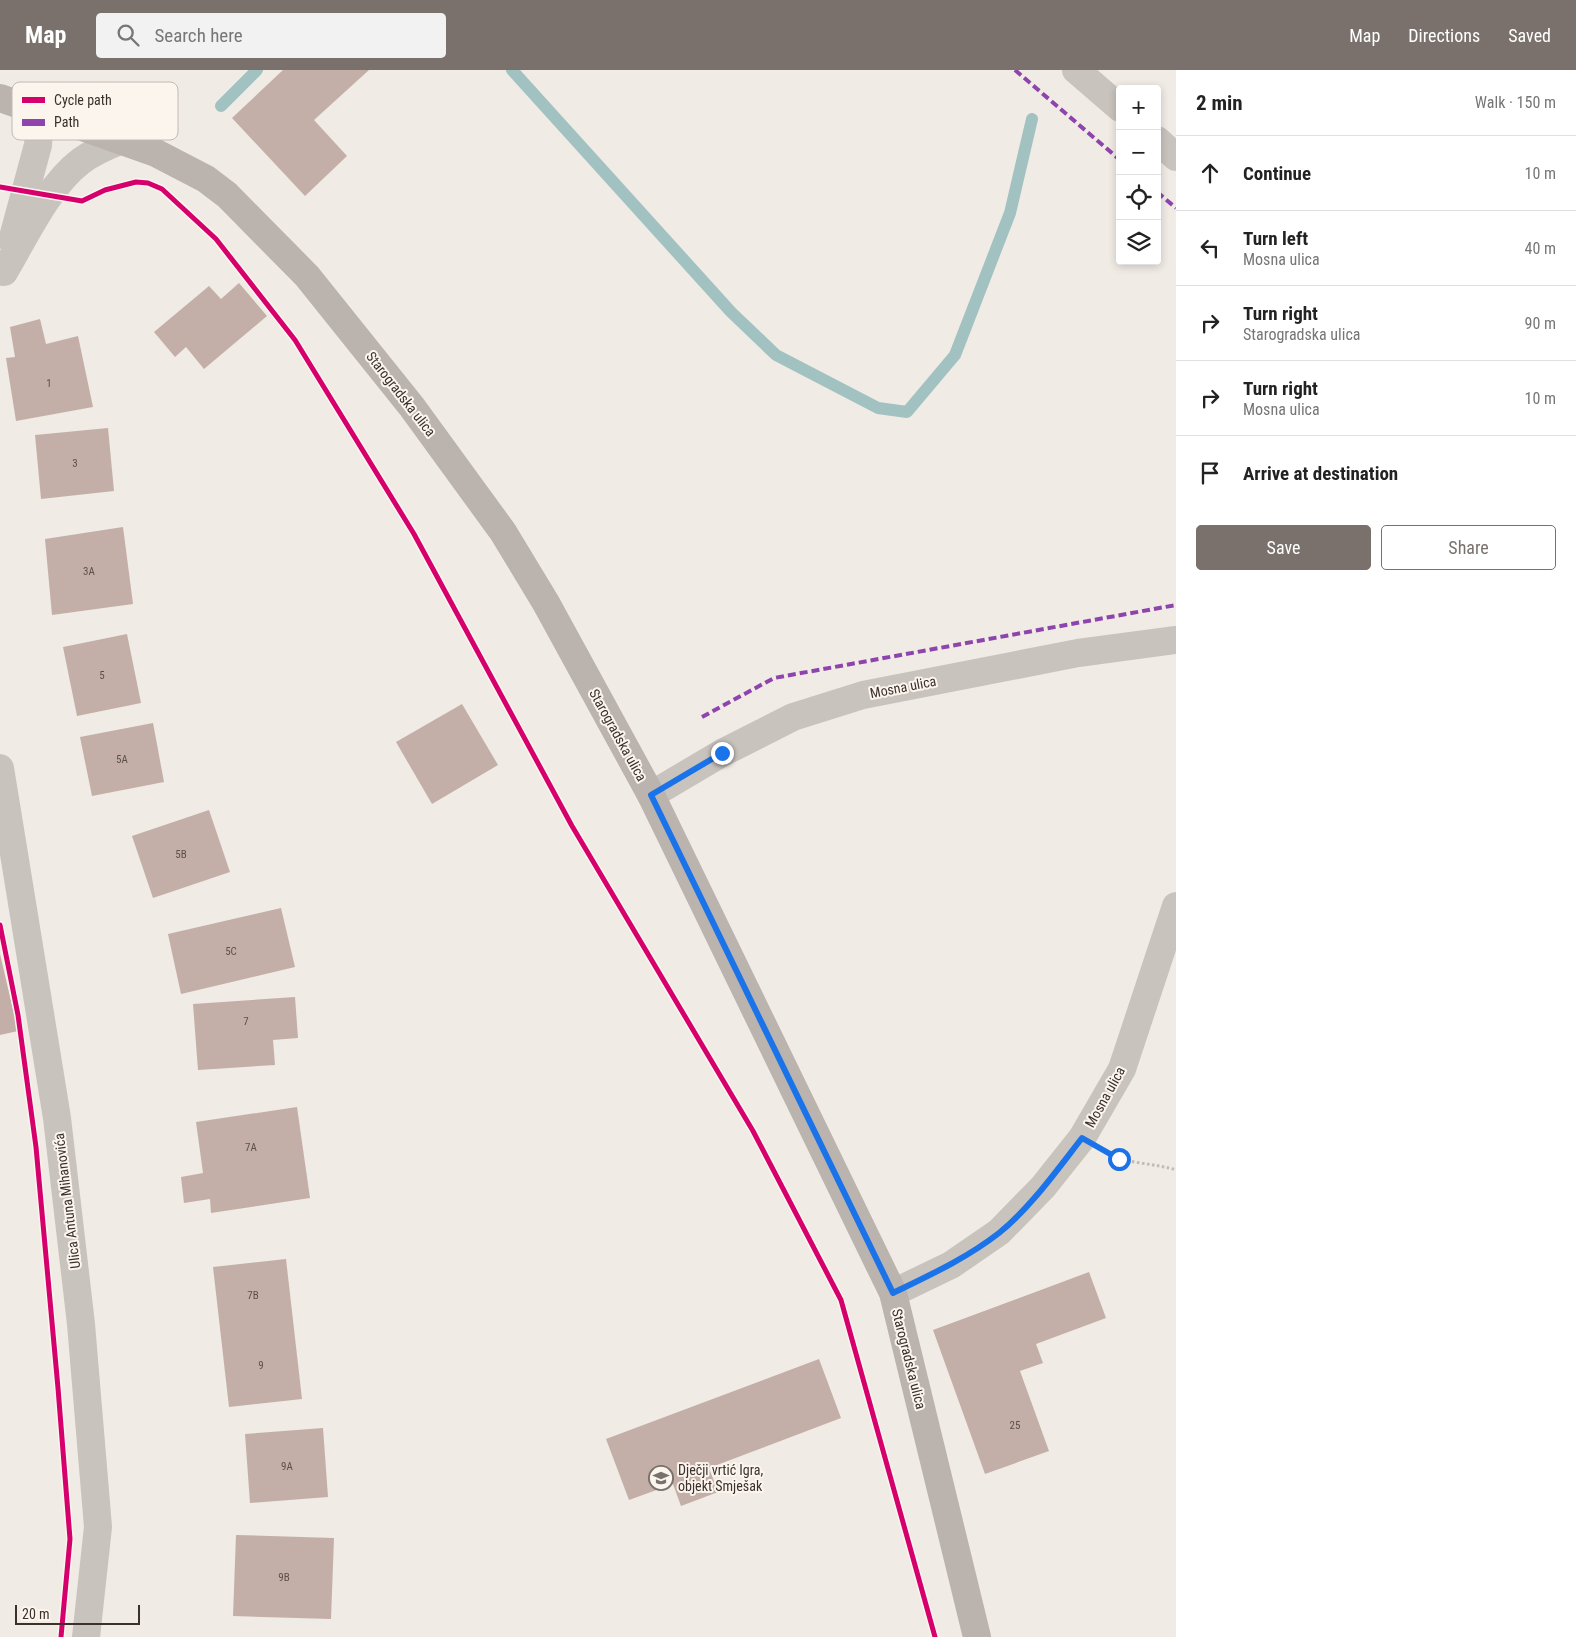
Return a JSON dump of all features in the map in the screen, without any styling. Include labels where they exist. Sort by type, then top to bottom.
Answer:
[{"type":"main road","name":"Starogradska ulica","points":[[0,100],[12,104]]},
{"type":"main road","name":"Starogradska ulica","points":[[122,140],[179,164],[206,180],[227,196],[307,276],[406,399],[503,532],[546,603],[651,795],[893,1293],[977,1637]]},
{"type":"street","points":[[1076,70],[1116,105]]},
{"type":"street","points":[[2,278],[38,140]]},
{"type":"street","points":[[2,278],[65,176],[99,150],[122,140]]},
{"type":"street","points":[[1161,144],[1176,157]]},
{"type":"street","name":"Mosna ulica","points":[[651,795],[722,753],[793,717],[863,695],[1078,653],[1176,640]]},
{"type":"street","name":"Ulica Antuna Mihanovića","points":[[0,768],[57,1118],[81,1324],[98,1527],[86,1637]]},
{"type":"street","name":"Mosna ulica","points":[[893,1293],[950,1265],[999,1232],[1043,1187],[1082,1138],[1122,1068],[1176,906]]},
{"type":"path","points":[[1082,1138],[1119,1159],[1157,1164],[1176,1170]]},
{"type":"building","points":[[283,70],[369,70],[314,120],[347,156],[305,196],[232,118]]},
{"type":"building","points":[[239,283],[267,316],[204,369],[186,347],[175,357],[154,332],[209,286],[221,299]]},
{"type":"building","points":[[40,319],[46,344],[78,336],[93,407],[16,421],[6,358],[15,357],[10,327]]},
{"type":"building","points":[[108,428],[114,491],[41,499],[35,435]]},
{"type":"building","points":[[123,527],[133,604],[52,615],[45,539]]},
{"type":"building","points":[[127,634],[141,703],[77,716],[63,647]]},
{"type":"building","points":[[462,704],[498,765],[432,804],[396,742]]},
{"type":"building","points":[[153,723],[164,782],[92,796],[80,737]]},
{"type":"building","points":[[209,810],[230,872],[153,898],[132,836]]},
{"type":"building","points":[[281,908],[295,967],[181,994],[168,934]]},
{"type":"building","points":[[0,954],[18,1031],[0,1035]]},
{"type":"building","points":[[295,997],[298,1038],[273,1040],[275,1065],[198,1070],[193,1004]]},
{"type":"building","points":[[297,1107],[310,1198],[211,1213],[210,1199],[184,1203],[181,1177],[203,1173],[196,1122]]},
{"type":"building","points":[[286,1259],[302,1399],[229,1407],[213,1267]]},
{"type":"building","points":[[1089,1272],[1106,1318],[1036,1344],[1043,1363],[1020,1371],[1049,1451],[985,1474],[933,1330]]},
{"type":"building","points":[[819,1359],[841,1418],[709,1468],[718,1492],[681,1506],[673,1484],[629,1500],[606,1439]]},
{"type":"building","points":[[323,1428],[328,1497],[250,1503],[245,1434]]},
{"type":"building","points":[[236,1535],[334,1538],[331,1619],[233,1616]]},
{"type":"waterway","points":[[221,106],[257,70]]},
{"type":"waterway","points":[[512,70],[731,312],[776,355],[878,408],[907,412],[955,355],[1010,213],[1032,119]]},
{"type":"marked path","points":[[1015,70],[1116,157]]},
{"type":"marked path","points":[[1161,195],[1176,208]]},
{"type":"marked path","points":[[702,717],[774,678],[1176,605]]},
{"type":"cycle path","points":[[0,187],[82,201],[105,190],[136,182],[148,183],[162,189],[216,239],[295,340],[414,534],[572,826],[753,1131],[841,1300],[935,1637]]},
{"type":"cycle path","points":[[0,925],[18,1015],[36,1147],[58,1388],[70,1539],[61,1637]]},
{"type":"place","name":"Dječji vrtić Igra, objekt Smješak","points":[[661,1478]]},
{"type":"route","points":[[722,753],[651,795],[856,1213],[893,1293],[950,1265],[999,1232],[1043,1187],[1082,1138],[1119,1159]]}]
